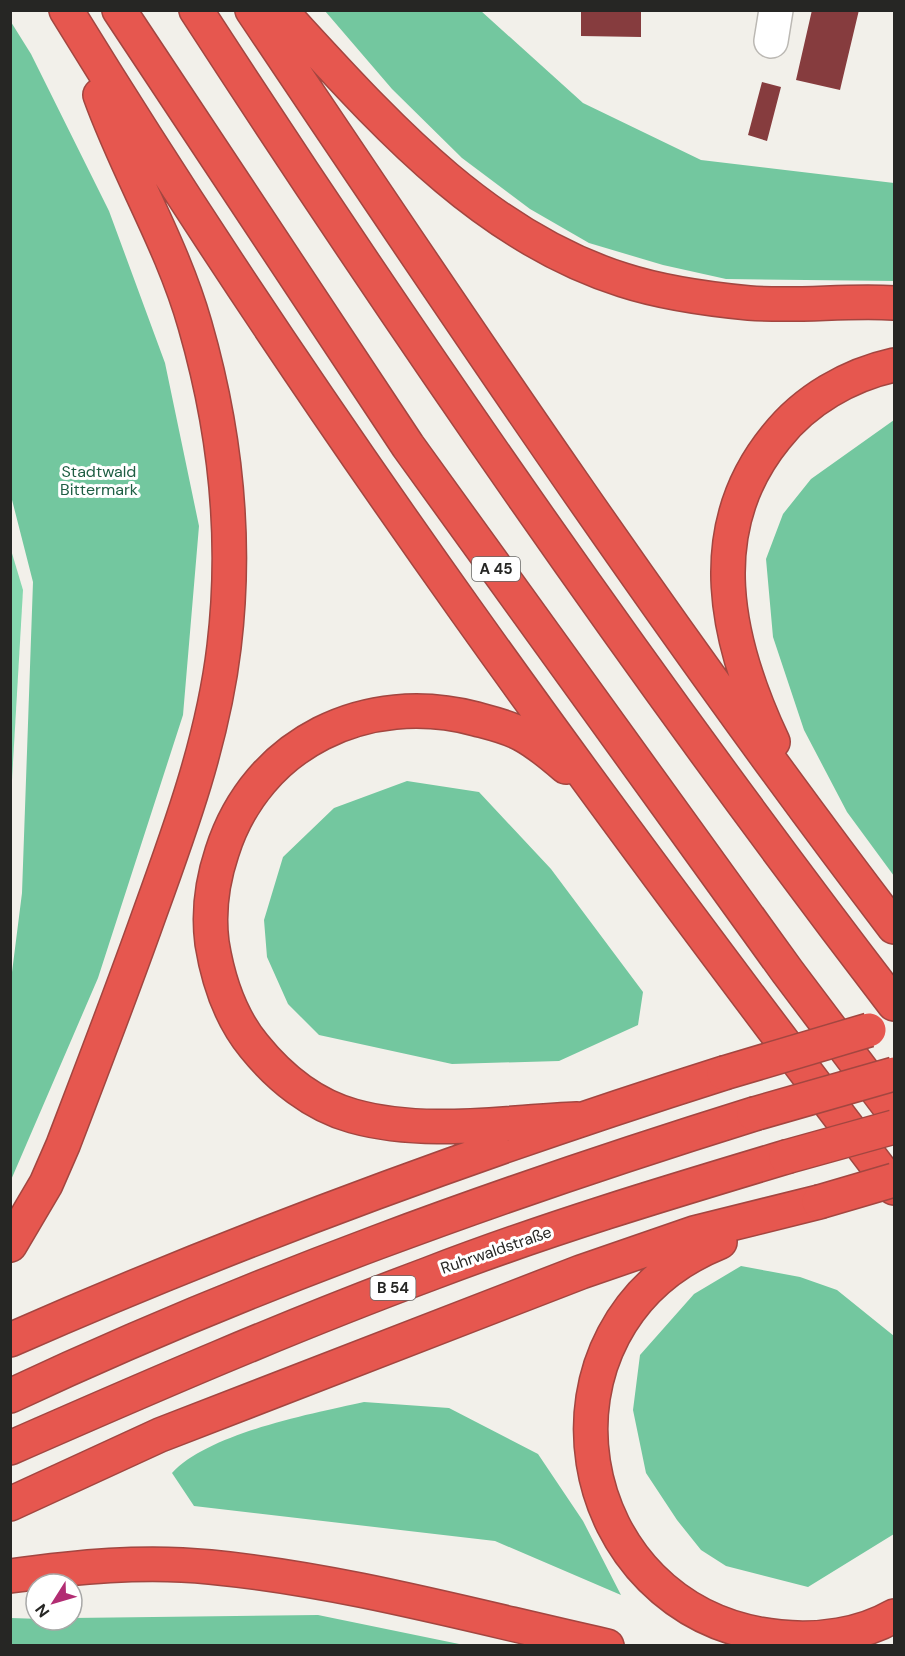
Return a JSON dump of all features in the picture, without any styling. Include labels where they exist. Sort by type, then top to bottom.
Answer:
[{"type":"highway","name":"A 45","points":[[119,10],[408,446],[760,934],[894,1113]]},
{"type":"highway","points":[[196,10],[301,171],[462,408],[671,705],[894,1004]]},
{"type":"highway","points":[[252,10],[547,446],[832,845],[894,927]]},
{"type":"highway","points":[[280,10],[413,151],[473,200],[515,229],[577,260],[623,280],[680,293],[751,303],[894,303]]},
{"type":"highway","points":[[70,17],[135,123],[369,474],[623,828],[894,1188]]},
{"type":"highway","points":[[10,1245],[46,1184],[63,1145],[175,844],[204,748],[216,697],[228,603],[227,506],[220,439],[195,323],[144,192],[111,126],[70,17]]},
{"type":"highway","points":[[832,845],[781,759],[749,684],[733,629],[730,609],[727,579],[730,529],[742,488],[762,453],[788,421],[826,392],[873,370],[894,365]]},
{"type":"highway","points":[[577,1119],[424,1126],[386,1123],[351,1116],[322,1104],[294,1086],[268,1064],[245,1035],[228,1002],[216,966],[211,932],[211,899],[228,833],[244,801],[267,773],[294,750],[324,730],[357,718],[390,712],[423,710],[458,714],[522,734],[570,770],[623,828]]},
{"type":"highway","points":[[10,1340],[237,1244],[389,1186],[577,1119],[894,1023]]},
{"type":"highway","points":[[10,1396],[141,1336],[411,1230],[551,1180],[754,1114],[894,1074]]},
{"type":"highway","name":"Ruhrwaldstraße","points":[[10,1448],[277,1333],[430,1273],[571,1224],[786,1157],[894,1127]]},
{"type":"highway","points":[[10,1504],[160,1435],[571,1276],[694,1233],[819,1202],[894,1180]]},
{"type":"highway","points":[[819,1202],[702,1249],[669,1270],[646,1290],[624,1318],[597,1375],[590,1419],[594,1475],[606,1509],[621,1540],[642,1568],[670,1594],[732,1628],[795,1638],[826,1637],[858,1631],[894,1616]]},
{"type":"highway","points":[[10,1576],[77,1567],[141,1564],[209,1566],[342,1587],[607,1646]]},
{"type":"green space","points":[[325,11],[481,11],[583,103],[701,160],[894,183],[894,281],[726,279],[663,265],[589,243],[530,209],[462,158],[392,89]]},
{"type":"green space","name":"Stadtwald Bittermark","points":[[11,22],[31,54],[109,211],[165,363],[199,526],[183,715],[98,978],[11,1180],[10,988],[22,893],[33,582],[10,492]]},
{"type":"green space","points":[[894,420],[894,876],[847,812],[804,730],[773,637],[766,559],[783,514],[811,479]]},
{"type":"green space","points":[[10,550],[23,590],[11,797]]},
{"type":"green space","points":[[407,781],[479,792],[551,869],[643,992],[638,1025],[559,1061],[452,1064],[319,1035],[288,1004],[267,957],[264,920],[283,857],[334,808]]},
{"type":"green space","points":[[741,1266],[800,1277],[837,1290],[894,1336],[894,1534],[808,1587],[726,1566],[701,1550],[677,1520],[646,1473],[633,1410],[640,1355],[694,1294]]},
{"type":"green space","points":[[364,1402],[449,1408],[538,1454],[583,1521],[621,1595],[495,1541],[194,1506],[172,1473],[189,1459],[235,1436],[289,1419]]},
{"type":"green space","points":[[318,1615],[464,1645],[11,1645],[11,1618],[24,1618],[24,1632],[84,1632],[84,1618]]},
{"type":"building","points":[[581,10],[641,10],[641,37],[581,36]]},
{"type":"building","points":[[812,10],[859,10],[840,90],[796,80]]},
{"type":"building","points":[[762,82],[781,87],[767,141],[748,135]]}]
